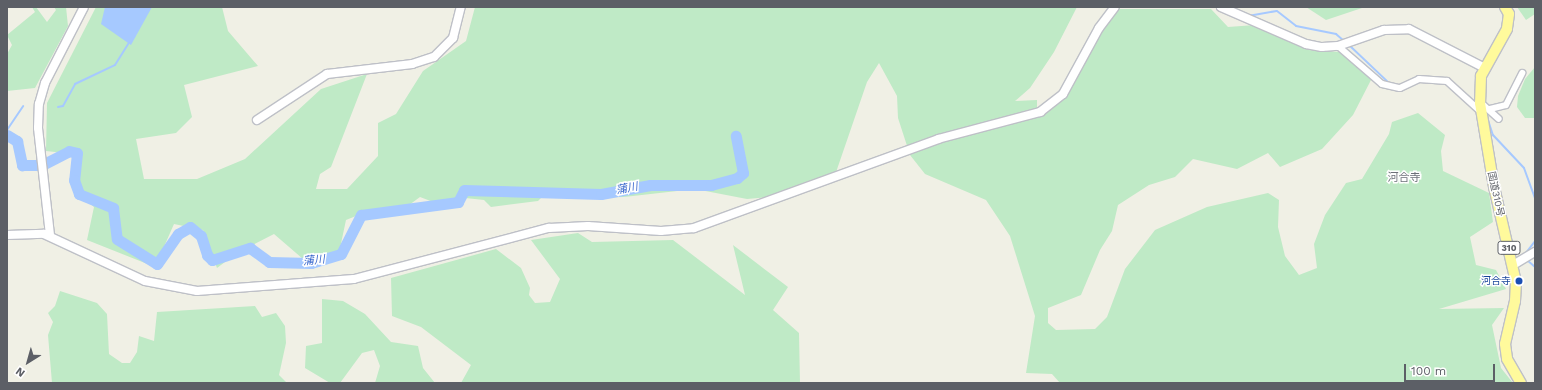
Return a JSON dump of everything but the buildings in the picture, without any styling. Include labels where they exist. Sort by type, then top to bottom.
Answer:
[{"type":"highway","name":"国道310号","points":[[1505,7],[1509,14],[1507,29],[1485,68],[1482,107],[1517,263],[1516,292],[1505,344],[1507,359],[1521,383]]},
{"type":"street","points":[[50,235],[38,119],[42,90],[84,7]]},
{"type":"street","points":[[257,120],[327,74],[412,64],[434,57],[453,38],[461,7]]},
{"type":"street","points":[[7,235],[50,235],[145,281],[197,291],[306,285],[354,279],[549,228],[588,226],[661,231],[694,228],[938,139],[1040,112],[1063,94],[1099,28],[1115,7]]},
{"type":"street","points":[[1221,7],[1306,44],[1340,45],[1384,30],[1409,29],[1485,68]]},
{"type":"street","points":[[1340,45],[1378,82],[1396,88],[1420,79],[1447,81],[1499,119]]},
{"type":"street","points":[[1482,107],[1506,105],[1522,74]]},
{"type":"street","points":[[1517,263],[1532,254]]},
{"type":"green space","points":[[32,7],[36,7],[47,22],[56,10],[54,7],[66,7],[68,26],[35,88],[7,91],[7,54],[12,45],[7,35],[35,12]]},
{"type":"green space","points":[[96,7],[222,7],[228,31],[258,66],[184,85],[192,117],[176,133],[136,139],[144,179],[197,179],[245,159],[321,89],[367,74],[331,167],[320,174],[316,189],[347,189],[378,156],[378,123],[396,114],[423,71],[466,41],[475,7],[1077,7],[1054,52],[1030,88],[1015,101],[1037,100],[1037,117],[1056,105],[1068,92],[1103,27],[1117,9],[1211,9],[1228,27],[1255,25],[1308,50],[1341,52],[1371,80],[1353,115],[1322,149],[1280,167],[1268,153],[1237,169],[1193,159],[1175,177],[1149,185],[1118,205],[1112,231],[1100,250],[1081,295],[1048,308],[1048,323],[1056,330],[1095,329],[1107,317],[1125,269],[1155,230],[1207,207],[1268,193],[1279,200],[1278,227],[1285,256],[1299,275],[1317,268],[1314,244],[1325,215],[1346,183],[1362,179],[1389,134],[1392,122],[1418,113],[1445,135],[1441,151],[1443,171],[1489,193],[1493,222],[1470,237],[1476,265],[1496,270],[1506,289],[1439,309],[1504,308],[1492,325],[1501,368],[1513,383],[1060,383],[1052,374],[1026,373],[1035,316],[1010,236],[986,200],[925,174],[910,155],[898,118],[897,96],[879,63],[867,82],[833,181],[783,196],[747,199],[695,189],[624,197],[556,198],[546,193],[538,201],[491,207],[484,200],[456,197],[449,208],[420,197],[405,208],[366,212],[346,220],[339,253],[303,259],[274,234],[237,253],[217,268],[203,230],[174,224],[155,267],[87,240],[94,207],[78,194],[73,154],[46,151],[47,103]]},
{"type":"green space","points":[[1306,7],[1365,7],[1326,20]]},
{"type":"green space","points":[[1517,7],[1535,7],[1535,14],[1526,20]]},
{"type":"green space","points":[[1535,67],[1535,118],[1525,118],[1517,107],[1518,96],[1525,79]]},
{"type":"green space","points":[[578,233],[592,242],[673,240],[745,295],[733,245],[788,287],[773,310],[799,333],[800,383],[461,383],[471,365],[421,327],[392,316],[391,278],[496,249],[521,268],[530,288],[529,295],[535,303],[550,302],[560,279],[531,240]]},
{"type":"green space","points":[[60,291],[97,303],[107,314],[109,354],[122,363],[130,363],[137,352],[139,336],[154,341],[157,312],[255,306],[262,317],[276,313],[285,326],[286,343],[279,375],[287,383],[52,383],[48,335],[53,322],[48,313],[55,306]]},
{"type":"green space","points":[[322,299],[343,301],[365,314],[391,342],[418,346],[423,368],[435,383],[375,383],[380,366],[374,350],[362,353],[340,383],[330,383],[305,368],[306,346],[322,343]]},
{"type":"water","points":[[105,7],[152,7],[131,45],[101,24]]},
{"type":"waterway","points":[[1248,16],[1277,11],[1296,26],[1336,34],[1344,41]]},
{"type":"waterway","points":[[58,107],[63,106],[75,84],[115,65],[129,43]]},
{"type":"waterway","points":[[1349,45],[1389,83]]},
{"type":"waterway","points":[[1423,77],[1447,79]]},
{"type":"waterway","points":[[1467,95],[1476,103]]},
{"type":"waterway","points":[[7,130],[23,106]]},
{"type":"waterway","points":[[1488,120],[1493,135],[1524,168],[1535,199]]},
{"type":"waterway","name":"蒲川","points":[[7,135],[17,141],[22,165],[42,165],[69,151],[77,153],[74,180],[79,194],[113,208],[117,239],[157,264],[178,234],[190,227],[201,236],[207,255],[212,260],[250,248],[269,262],[311,263],[341,254],[361,215],[458,202],[464,190],[601,194],[650,185],[711,185],[737,178],[743,173],[736,136]]},
{"type":"waterway","points":[[1525,254],[1535,241]]},
{"type":"waterway","points":[[1527,260],[1535,267]]},
{"type":"place","name":"河合寺","points":[[1519,281]]},
{"type":"district","name":"河合寺","points":[[1404,178]]}]
